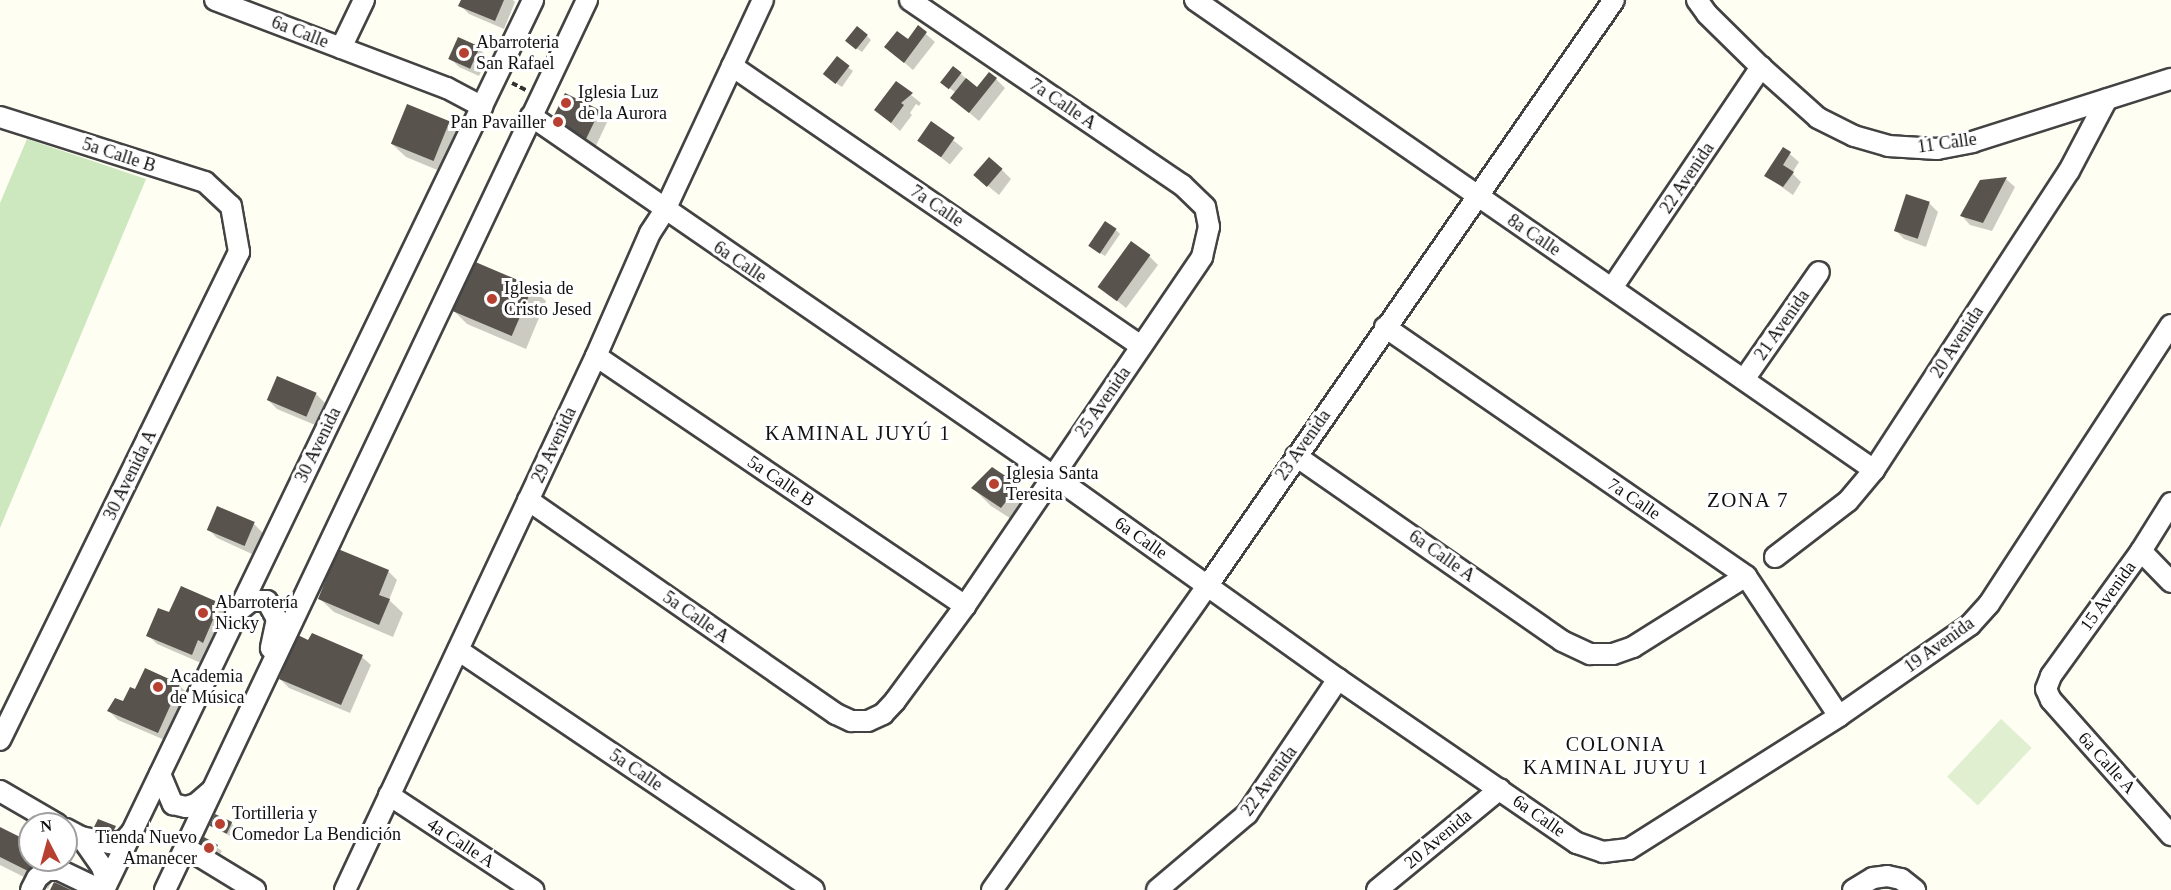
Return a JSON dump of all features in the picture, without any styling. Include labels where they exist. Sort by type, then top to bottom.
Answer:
[{"type":"street","name":"6a Calle","points":[[215,0],[447,88],[483,107]]},
{"type":"street","points":[[341,48],[364,0]]},
{"type":"street","name":"30 Avenida","points":[[103,890],[533,0]]},
{"type":"street","points":[[165,890],[587,0]]},
{"type":"street","name":"29 Avenida","points":[[345,890],[596,356],[650,233],[664,210],[763,0]]},
{"type":"street","name":"7a Calle A","points":[[910,0],[1182,185],[1199,200],[1208,216]]},
{"type":"street","name":"8a Calle","points":[[1195,0],[1874,470]]},
{"type":"street","name":"11 Calle","points":[[1697,0],[1707,14],[1761,67],[1818,118],[1873,143],[1904,149],[1937,149],[1972,142],[2171,79]]},
{"type":"street","name":"23 Avenida","points":[[992,890],[1208,585],[1385,327],[1614,2]]},
{"type":"street","name":"7a Calle","points":[[732,66],[1141,346]]},
{"type":"street","name":"22 Avenida","points":[[1612,288],[1761,67]]},
{"type":"street","name":"20 Avenida","points":[[1775,557],[1848,501],[1874,470],[2069,171],[2107,99]]},
{"type":"street","name":"6a Calle","points":[[531,116],[664,210],[1052,475],[1338,680],[1577,843],[1604,852]]},
{"type":"street","name":"5a Calle B","points":[[0,117],[205,182],[231,206]]},
{"type":"street","name":"30 Avenida A","points":[[0,740],[239,252],[231,206]]},
{"type":"street","name":"25 Avenida","points":[[868,720],[883,714],[895,701],[966,606],[1052,475],[1202,257],[1209,237],[1208,216]]},
{"type":"street","name":"21 Avenida","points":[[1744,378],[1819,272]]},
{"type":"street","name":"19 Avenida","points":[[1604,852],[1629,849],[1839,716],[1977,619],[2171,325]]},
{"type":"street","name":"7a Calle","points":[[1385,327],[1746,576],[1839,716]]},
{"type":"street","name":"5a Calle B","points":[[596,356],[966,606]]},
{"type":"street","name":"6a Calle A","points":[[1296,456],[1562,641],[1590,654],[1613,654],[1633,646],[1746,576]]},
{"type":"street","name":"5a Calle A","points":[[528,500],[836,714],[852,721],[868,720]]},
{"type":"street","name":"15 Avenida","points":[[2046,689],[2051,676],[2141,550],[2171,503]]},
{"type":"street","points":[[2141,550],[2171,582]]},
{"type":"street","points":[[236,613],[251,601],[259,599],[267,602],[277,619],[264,679]]},
{"type":"street","name":"5a Calle","points":[[458,650],[814,890]]},
{"type":"street","name":"22 Avenida","points":[[1156,890],[1247,814],[1338,680]]},
{"type":"street","name":"6a Calle A","points":[[2046,689],[2050,700],[2171,835]]},
{"type":"street","points":[[160,774],[173,804],[186,807],[196,804],[213,789]]},
{"type":"street","name":"20 Avenida","points":[[1377,890],[1500,789]]},
{"type":"street","points":[[0,791],[36,812]]},
{"type":"street","name":"4a Calle A","points":[[389,795],[533,890]]},
{"type":"street","points":[[78,834],[110,843],[124,841],[131,833]]},
{"type":"street","points":[[31,890],[37,878],[47,870],[59,870],[103,890],[106,880],[102,867],[78,839]]},
{"type":"street","points":[[186,848],[255,890]]},
{"type":"street","points":[[1853,890],[1873,878],[1887,876],[1900,879],[1915,890]]},
{"type":"path","points":[[513,83],[527,91]]},
{"type":"green space","points":[[27,139],[146,179],[0,528],[0,203]]},
{"type":"green space","points":[[2001,719],[2032,748],[1978,805],[1947,777]]},
{"type":"building","points":[[461,0],[504,0],[495,21],[458,6]]},
{"type":"building","points":[[918,25],[927,32],[904,63],[884,47],[897,31],[908,39]]},
{"type":"building","points":[[857,26],[868,35],[856,50],[845,41]]},
{"type":"building","name":"Abarroteria San Rafael","points":[[458,37],[480,47],[470,69],[448,59]]},
{"type":"building","points":[[837,56],[850,66],[835,84],[823,74]]},
{"type":"building","points":[[953,66],[962,73],[949,89],[940,83]]},
{"type":"building","points":[[989,72],[997,78],[969,113],[950,98],[966,78],[977,87]]},
{"type":"building","points":[[896,81],[913,93],[901,103],[904,105],[891,123],[874,110]]},
{"type":"building","points":[[565,93],[600,110],[585,141],[550,124]]},
{"type":"building","points":[[407,104],[450,121],[434,161],[391,144]]},
{"type":"building","points":[[931,121],[955,138],[941,157],[917,141]]},
{"type":"building","points":[[1783,147],[1791,152],[1783,165],[1794,172],[1783,187],[1764,176]]},
{"type":"building","points":[[989,157],[1003,169],[987,187],[973,175]]},
{"type":"building","points":[[2007,177],[1983,223],[1960,216],[1980,180]]},
{"type":"building","points":[[1906,194],[1930,202],[1918,239],[1894,231]]},
{"type":"building","points":[[1105,221],[1117,229],[1100,254],[1088,246]]},
{"type":"building","points":[[1131,241],[1150,255],[1117,301],[1097,287]]},
{"type":"building","name":"Iglesia de Cristo Jesed","points":[[473,261],[533,286],[512,336],[452,311]]},
{"type":"building","points":[[277,376],[317,393],[306,417],[267,400]]},
{"type":"building","name":"Iglesia Santa Teresita","points":[[992,467],[1010,479],[1015,490],[1001,508],[971,488]]},
{"type":"building","points":[[217,506],[255,522],[245,546],[207,530]]},
{"type":"building","points":[[338,549],[389,570],[379,595],[390,599],[379,625],[318,599]]},
{"type":"building","points":[[181,586],[220,603],[203,643],[198,640],[192,655],[146,636],[158,608],[169,612]]},
{"type":"building","points":[[312,633],[363,655],[341,705],[279,679],[298,635],[308,640]]},
{"type":"building","points":[[145,668],[180,684],[158,733],[107,711],[115,698],[123,701],[130,687],[135,689]]},
{"type":"building","name":"Tortilleria y Comedor La Bendición","points":[[215,814],[232,822],[227,834],[210,826]]},
{"type":"building","points":[[98,819],[116,826],[111,836],[92,831]]},
{"type":"building","points":[[0,827],[18,836],[18,866],[0,857]]},
{"type":"building","name":"Tienda Nuevo Amanecer","points":[[204,837],[218,845],[212,857],[202,851],[199,845]]},
{"type":"building","points":[[54,882],[71,890],[50,890]]},
{"type":"place","name":"Abarroteria San Rafael","points":[[464,53]]},
{"type":"place","name":"Iglesia Luz de la Aurora","points":[[566,103]]},
{"type":"place","name":"Pan Pavailler","points":[[558,122]]},
{"type":"place","name":"Iglesia de Cristo Jesed","points":[[492,299]]},
{"type":"place","name":"Iglesia Santa Teresita","points":[[994,484]]},
{"type":"place","name":"Abarrotería Nicky","points":[[203,613]]},
{"type":"place","name":"Academia de Música","points":[[158,687]]},
{"type":"place","name":"Tortilleria y Comedor La Bendición","points":[[220,824]]},
{"type":"place","name":"Tienda Nuevo Amanecer","points":[[209,848]]},
{"type":"district","name":"KAMINAL JUYÚ 1","points":[[858,433]]},
{"type":"district","name":"ZONA 7","points":[[1748,500]]},
{"type":"district","name":"COLONIA KAMINAL JUYU 1","points":[[1616,756]]}]
